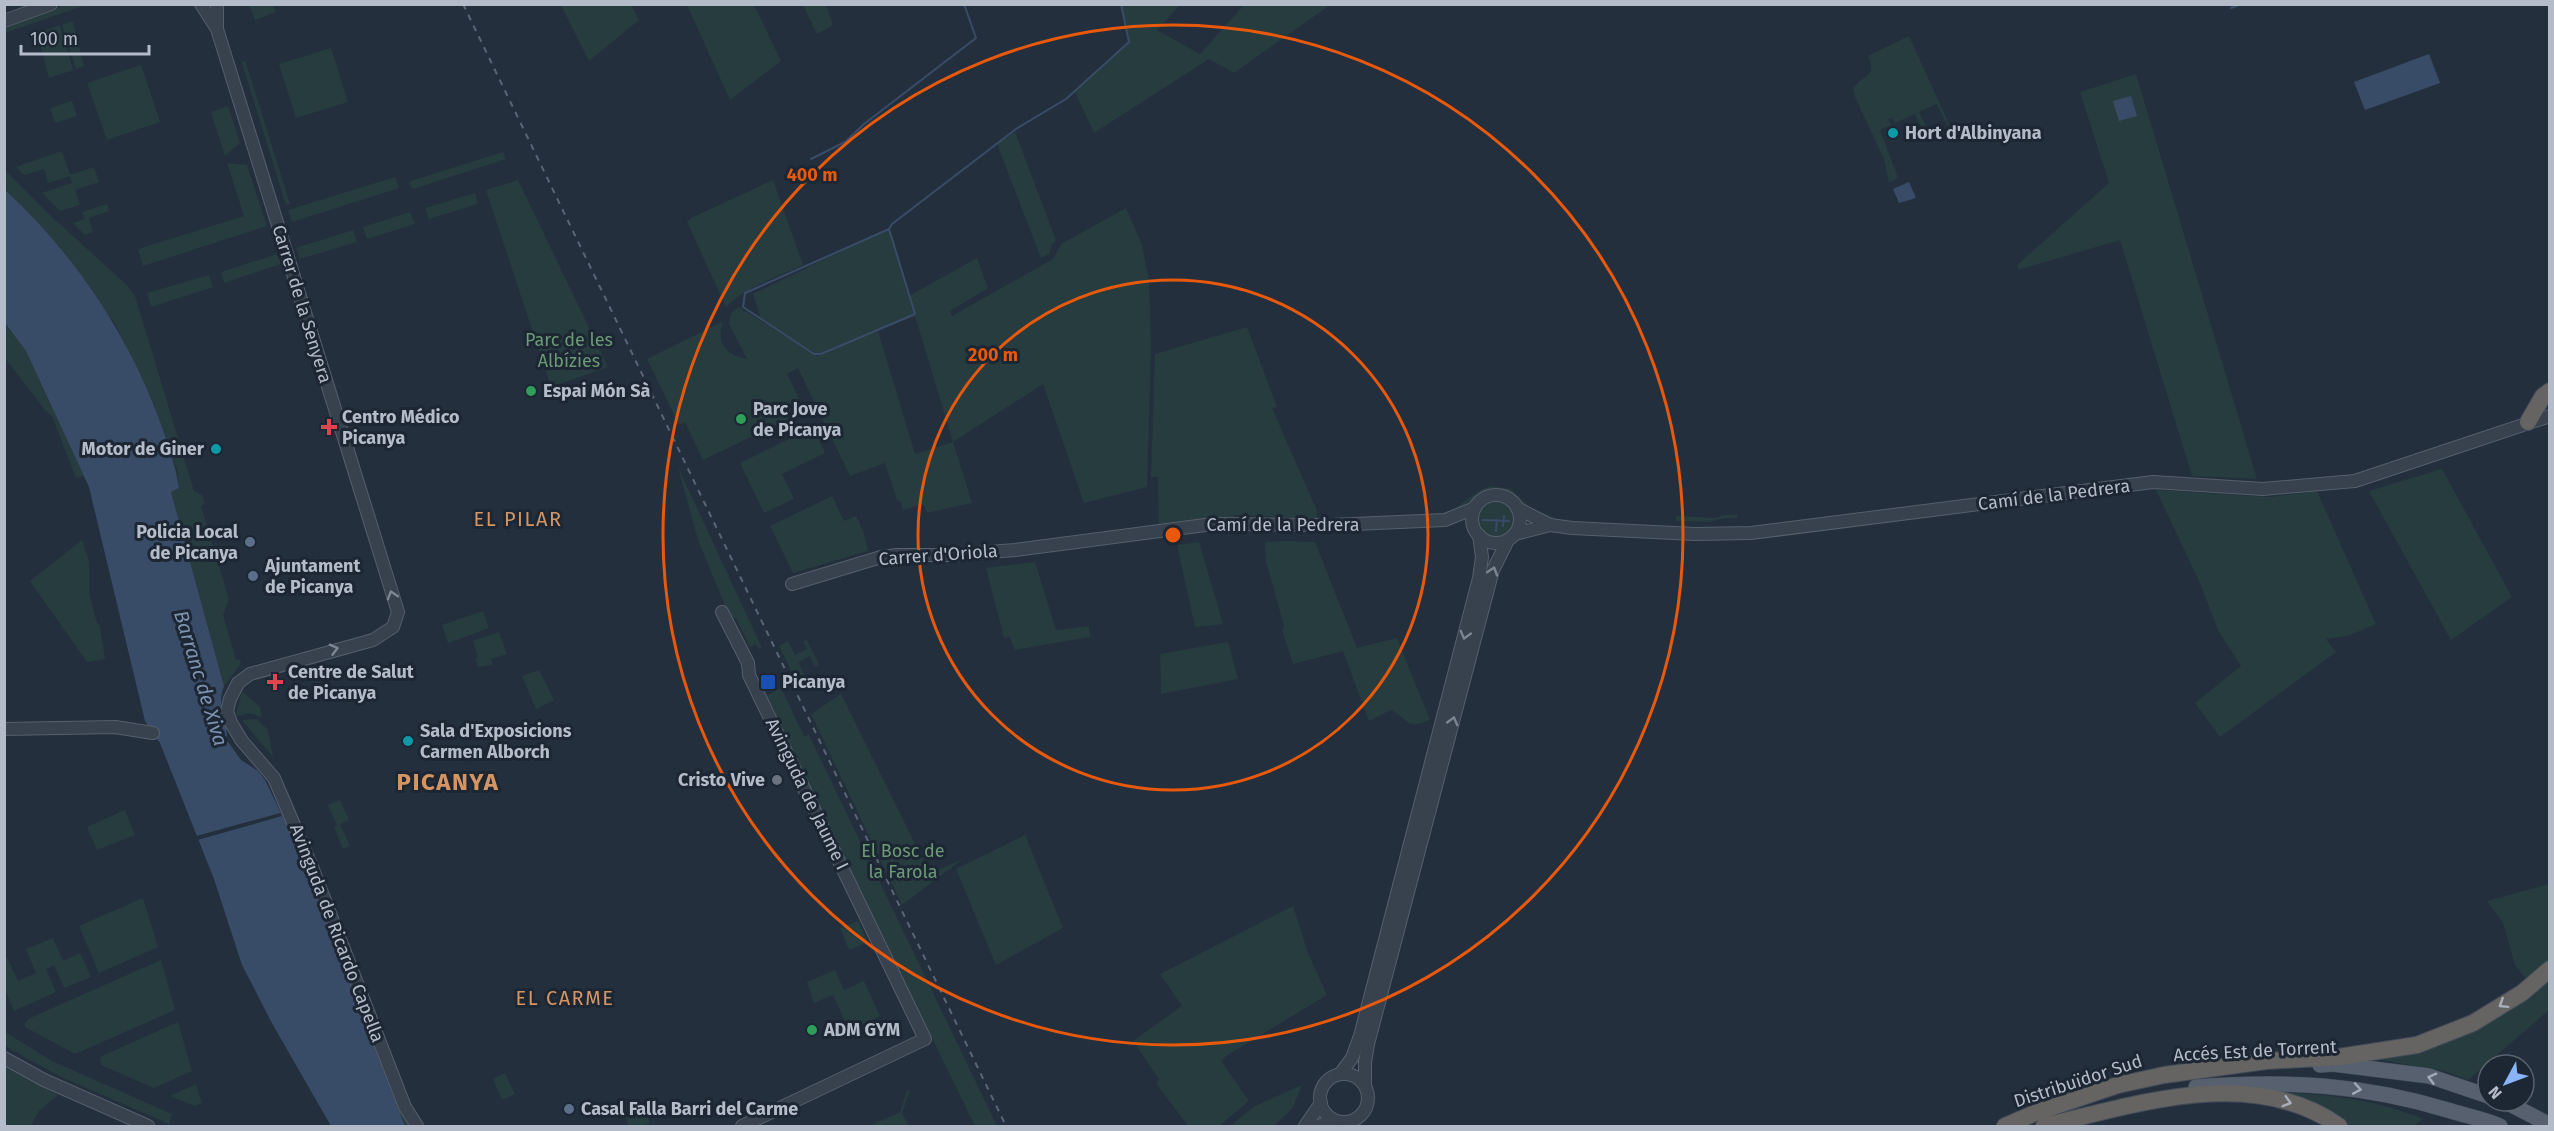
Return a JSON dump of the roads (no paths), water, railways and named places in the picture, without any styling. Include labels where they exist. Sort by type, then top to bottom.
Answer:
[{"type":"highway","points":[[2528,422],[2543,396],[2550,391]]},
{"type":"highway","name":"Distribuïdor Sud","points":[[2005,1126],[2035,1113],[2118,1085],[2164,1075],[2266,1061],[2339,1057],[2417,1045],[2473,1023],[2522,993],[2550,969]]},
{"type":"highway","points":[[2044,1126],[2192,1095],[2252,1093],[2293,1104],[2339,1126]]},
{"type":"main road","name":"Accés Est de Torrent","points":[[2164,1075],[2333,1064],[2429,1076],[2476,1092]]},
{"type":"main road","name":"Accés Est de Torrent","points":[[2044,1126],[2121,1101],[2192,1088],[2257,1082],[2347,1087],[2416,1100],[2499,1126]]},
{"type":"main road","points":[[2527,1113],[2550,1125]]},
{"type":"street","points":[[4,21],[51,4]]},
{"type":"street","name":"Carrer de la Senyera","points":[[201,4],[217,29],[398,612],[396,621],[384,635],[249,675],[238,683],[227,711],[233,728],[246,746]]},
{"type":"street","name":"Carrer de la Senyera","points":[[217,4],[217,29]]},
{"type":"street","name":"Camí de la Pedrera","points":[[1517,508],[1550,525],[1604,530],[1751,533],[2153,482],[2263,489],[2355,481],[2550,416]]},
{"type":"street","points":[[1318,1126],[1334,1120],[1352,1121],[1361,1115],[1369,1098],[1365,1086],[1365,1062],[1393,949],[1493,570],[1520,523],[1517,508],[1511,500],[1496,495],[1486,497],[1475,508],[1472,518],[1482,557],[1479,579],[1360,1036],[1352,1058],[1340,1074]]},
{"type":"street","name":"Camí de la Pedrera","points":[[1015,550],[1103,540],[1197,525],[1331,525],[1445,520],[1475,508]]},
{"type":"street","name":"Camí de la Pedrera","points":[[1445,520],[1477,532]]},
{"type":"street","name":"Camí de la Pedrera","points":[[1511,537],[1550,525]]},
{"type":"street","points":[[1477,532],[1495,543],[1511,537]]},
{"type":"street","name":"Carrer d'Oriola","points":[[792,584],[881,557],[1015,550]]},
{"type":"street","name":"Avinguda de Jaume I","points":[[723,612],[748,663],[749,675],[925,1039],[742,1126]]},
{"type":"street","points":[[4,729],[115,727],[153,733]]},
{"type":"street","name":"Avinguda de Ricardo Capella","points":[[246,746],[274,778],[312,867],[405,1107],[417,1126]]},
{"type":"street","points":[[4,1058],[44,1080],[148,1126]]},
{"type":"street","points":[[1334,1120],[1324,1111],[1321,1103],[1320,1092],[1324,1085],[1332,1077],[1340,1074],[1354,1076],[1365,1086]]},
{"type":"street","points":[[1305,1126],[1321,1103]]},
{"type":"water","points":[[2429,54],[2440,83],[2365,110],[2354,82]]},
{"type":"water","points":[[2131,96],[2137,116],[2119,121],[2113,101]]},
{"type":"water","points":[[1909,182],[1916,198],[1899,203],[1893,189]]},
{"type":"water","name":"Barranc de Xiva","points":[[4,189],[30,214],[77,269],[117,329],[149,394],[174,465],[179,488],[171,492],[224,686],[221,702],[226,739],[241,760],[258,771],[265,780],[293,838],[405,1126],[331,1126],[273,1025],[242,965],[214,879],[160,743],[145,721],[89,487],[26,351],[5,323]]},
{"type":"waterway","points":[[811,159],[845,142],[864,124],[976,38],[964,4]]},
{"type":"waterway","points":[[889,229],[745,293],[743,307],[814,354],[821,354],[915,314],[889,229],[892,224],[1016,129],[1066,99],[1129,42],[1121,4]]},
{"type":"waterway","points":[[2231,8],[2242,4]]},
{"type":"waterway","points":[[1503,526],[1504,516]]},
{"type":"waterway","points":[[1483,520],[1509,521]]},
{"type":"waterway","points":[[1496,531],[1497,520]]},
{"type":"railway","points":[[463,4],[1006,1126]]},
{"type":"place","name":"Hort d'Albinyana","points":[[1893,133]]},
{"type":"place","name":"Espai Món Sà","points":[[531,391]]},
{"type":"place","name":"Parc Jove de Picanya","points":[[741,419]]},
{"type":"place","name":"Centro Médico Picanya","points":[[329,427]]},
{"type":"place","name":"Motor de Giner","points":[[216,449]]},
{"type":"place","name":"Policia Local de Picanya","points":[[250,542]]},
{"type":"place","name":"Ajuntament de Picanya","points":[[253,576]]},
{"type":"place","name":"Centre de Salut de Picanya","points":[[275,682]]},
{"type":"place","name":"Picanya","points":[[768,682]]},
{"type":"place","name":"Sala d'Exposicions Carmen Alborch","points":[[408,741]]},
{"type":"place","name":"Cristo Vive","points":[[777,780]]},
{"type":"place","name":"ADM GYM","points":[[812,1030]]},
{"type":"place","name":"Casal Falla Barri del Carme","points":[[569,1109]]},
{"type":"district","name":"EL PILAR","points":[[518,519]]},
{"type":"district","name":"PICANYA","points":[[448,782]]},
{"type":"district","name":"EL CARME","points":[[565,998]]},
{"type":"park label","name":"Parc de les Albízies","points":[[569,350]]},
{"type":"park label","name":"El Bosc de la Farola","points":[[903,861]]}]
